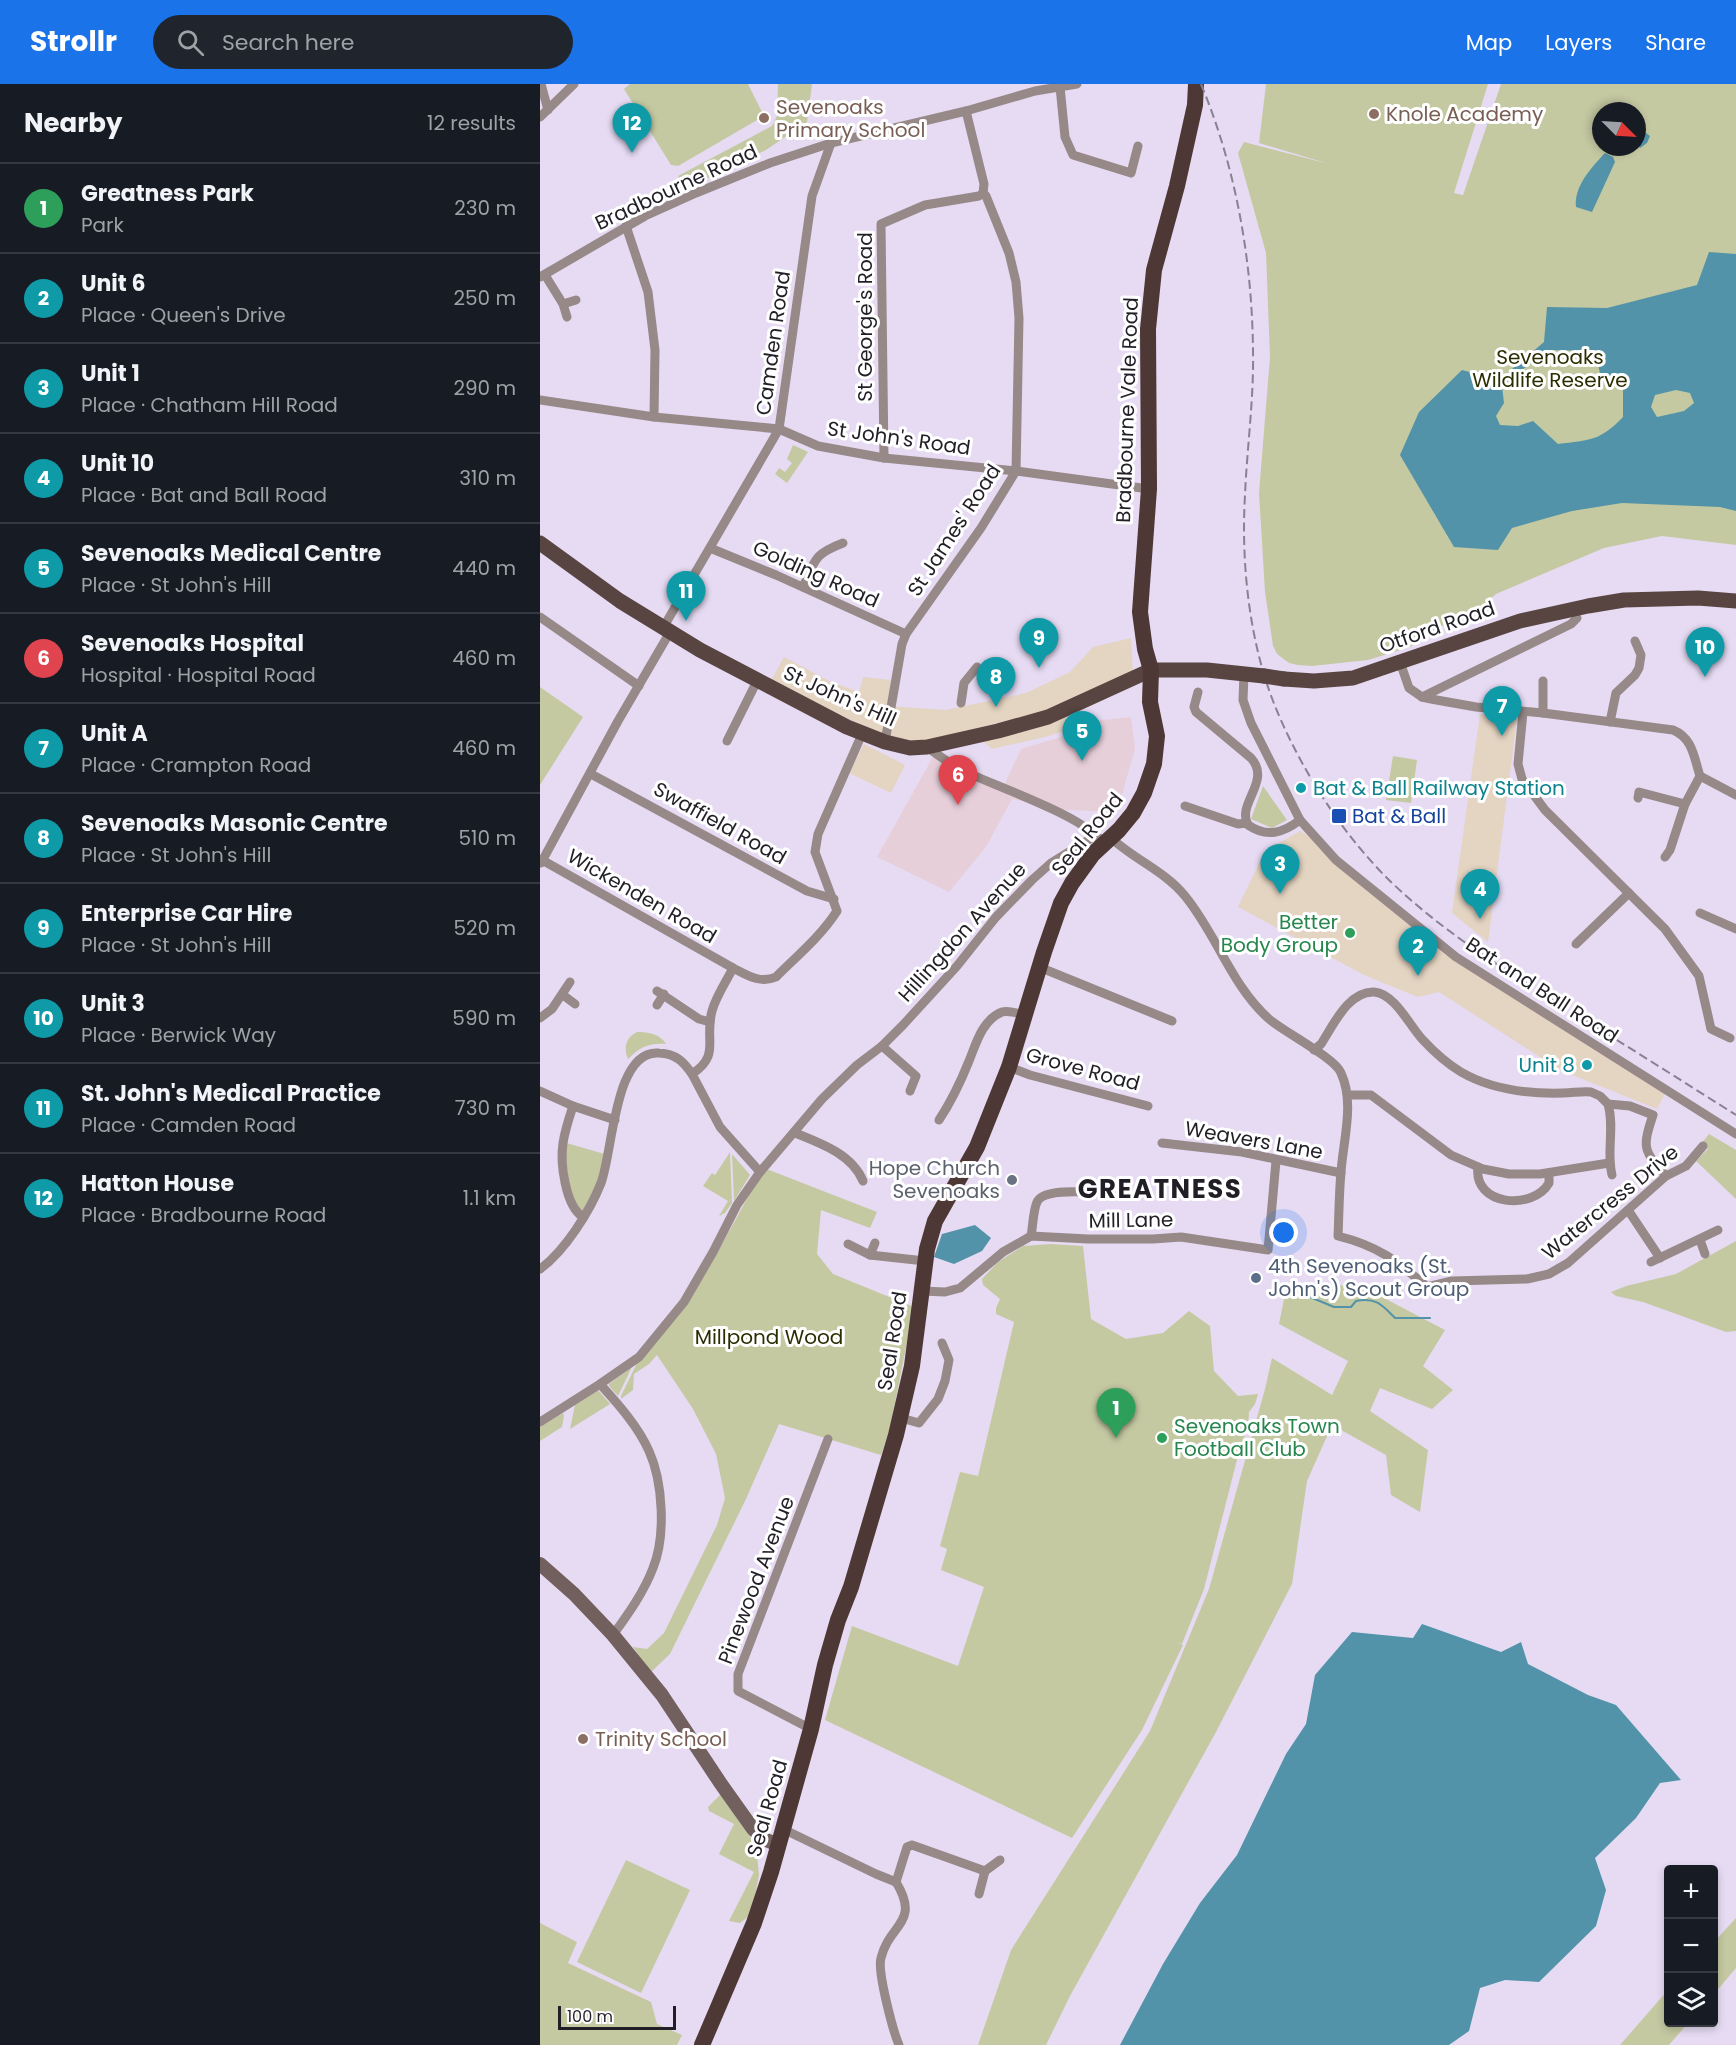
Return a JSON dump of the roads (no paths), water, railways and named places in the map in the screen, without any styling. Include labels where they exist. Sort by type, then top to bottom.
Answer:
[{"type":"highway","name":"Bradbourne Vale Road","points":[[1151,670],[1145,649],[1140,612],[1149,489],[1148,329],[1154,270],[1177,186],[1195,105],[1196,84]]},
{"type":"highway","name":"Seal Road","points":[[702,2045],[754,1923],[811,1729],[838,1620],[851,1587],[901,1418],[912,1366],[925,1261],[935,1221],[977,1147],[1009,1067],[1053,923],[1066,893],[1103,839],[1125,823],[1136,810],[1147,786],[1154,764],[1157,736],[1150,702],[1151,670]]},
{"type":"main road","name":"St John's Hill","points":[[540,543],[599,586],[666,630],[757,681],[862,734],[910,748],[927,747],[999,731],[1048,717],[1151,670]]},
{"type":"main road","name":"Otford Road","points":[[1151,670],[1192,670],[1314,681],[1353,678],[1520,621],[1588,606],[1624,600],[1698,598],[1736,601]]},
{"type":"main road","points":[[540,1564],[574,1594],[613,1635],[662,1695],[753,1829],[764,1839],[780,1837]]},
{"type":"street","points":[[541,84],[544,113]]},
{"type":"street","points":[[544,113],[574,84]]},
{"type":"street","name":"Bradbourne Road","points":[[542,276],[626,226],[696,193],[770,163],[831,143],[966,111],[1032,88],[1077,84]]},
{"type":"street","points":[[1060,87],[1065,137],[1073,155],[1131,173],[1138,146]]},
{"type":"street","points":[[966,111],[984,184],[983,193]]},
{"type":"street","name":"Camden Road","points":[[666,630],[710,548],[779,429],[812,196],[831,143]]},
{"type":"street","name":"St George's Road","points":[[884,458],[881,224],[925,205],[979,196],[983,193]]},
{"type":"street","name":"St James' Road","points":[[885,742],[902,644],[906,634],[981,528],[1016,471],[1019,318],[1016,282],[1008,253],[983,193]]},
{"type":"street","points":[[626,226],[648,292],[655,350],[654,417]]},
{"type":"street","points":[[542,276],[563,304],[567,317]]},
{"type":"street","points":[[563,304],[576,300]]},
{"type":"street","name":"St John's Road","points":[[540,400],[654,417],[779,429],[818,446],[884,458],[1016,471],[1149,489]]},
{"type":"street","points":[[803,587],[816,558],[825,550],[843,543]]},
{"type":"street","name":"Golding Road","points":[[710,548],[906,634]]},
{"type":"street","points":[[540,617],[639,686]]},
{"type":"street","points":[[1422,697],[1571,624],[1577,618]]},
{"type":"street","name":"Wickenden Road","points":[[666,630],[639,686],[541,862],[733,968],[762,980],[776,977],[831,920],[837,911],[834,899]]},
{"type":"street","points":[[1610,722],[1616,693],[1635,675],[1646,654],[1635,641]]},
{"type":"street","points":[[1400,662],[1409,688],[1422,697],[1476,707],[1543,713],[1673,730],[1680,733],[1690,743],[1700,776],[1685,804],[1670,850],[1665,857]]},
{"type":"street","points":[[961,703],[964,683],[977,667]]},
{"type":"street","name":"Bat and Ball Road","points":[[1244,674],[1243,700],[1251,723],[1300,820],[1336,860],[1456,957],[1736,1134]]},
{"type":"street","points":[[726,741],[757,681]]},
{"type":"street","points":[[1543,681],[1543,713]]},
{"type":"street","points":[[1198,692],[1194,707],[1196,711],[1251,758],[1257,767],[1258,775],[1245,815],[1247,823],[1256,830],[1271,834],[1285,830],[1300,820]]},
{"type":"street","points":[[1523,712],[1518,764],[1522,779],[1545,810],[1665,929],[1699,976],[1711,1029],[1730,1038]]},
{"type":"street","points":[[834,899],[815,852],[818,834],[862,734]]},
{"type":"street","points":[[927,747],[960,769],[1079,824],[1142,859],[1185,896],[1215,941],[1232,975],[1252,1001],[1270,1019],[1341,1071],[1348,1095],[1341,1173]]},
{"type":"street","name":"Swaffield Road","points":[[591,774],[807,891],[834,899]]},
{"type":"street","points":[[1700,776],[1736,795]]},
{"type":"street","points":[[1638,798],[1639,792],[1685,804]]},
{"type":"street","points":[[1185,806],[1238,824],[1247,823]]},
{"type":"street","name":"Hillingdon Avenue","points":[[540,1422],[639,1357],[684,1302],[737,1205],[760,1172],[822,1099],[856,1065],[882,1047],[981,938],[996,916],[1032,880],[1051,863],[1103,839]]},
{"type":"street","points":[[1576,944],[1629,893]]},
{"type":"street","points":[[1700,913],[1736,929]]},
{"type":"street","points":[[1039,967],[1172,1021]]},
{"type":"street","points":[[692,1074],[706,1064],[709,1057],[710,1022],[714,1004],[733,968]]},
{"type":"street","points":[[540,1018],[552,1009],[570,982]]},
{"type":"street","points":[[1314,1050],[1321,1044],[1351,1001],[1363,993],[1375,992],[1384,995],[1396,1005],[1444,1062],[1462,1073],[1486,1084],[1524,1093],[1591,1092],[1600,1096],[1608,1104],[1612,1125],[1609,1163],[1612,1175]]},
{"type":"street","points":[[657,1005],[661,993],[699,1019],[710,1022]]},
{"type":"street","points":[[563,995],[575,1004]]},
{"type":"street","points":[[943,1118],[969,1062],[977,1038],[988,1023],[1004,1011],[1024,1015]]},
{"type":"street","points":[[882,1047],[916,1076],[910,1091]]},
{"type":"street","points":[[540,1269],[558,1252],[583,1217],[602,1181],[628,1072],[641,1057],[656,1052],[668,1053],[679,1058],[692,1074],[720,1127],[760,1172]]},
{"type":"street","name":"Grove Road","points":[[1009,1067],[1030,1075],[1148,1106]]},
{"type":"street","points":[[540,1091],[573,1106],[615,1120]]},
{"type":"street","points":[[1348,1095],[1371,1095],[1451,1155],[1478,1167],[1509,1174],[1549,1173],[1609,1163]]},
{"type":"street","points":[[1608,1104],[1630,1106],[1653,1115],[1645,1141],[1649,1158],[1666,1176]]},
{"type":"street","points":[[573,1106],[563,1142],[563,1169],[573,1207],[583,1217]]},
{"type":"street","points":[[795,1133],[849,1160],[860,1173],[863,1181]]},
{"type":"street","name":"Weavers Lane","points":[[1162,1143],[1221,1149],[1341,1173]]},
{"type":"street","name":"Watercress Drive","points":[[1341,1173],[1338,1236],[1374,1247],[1396,1260],[1427,1287],[1452,1281],[1527,1280],[1549,1274],[1568,1263],[1666,1176],[1686,1166],[1703,1146]]},
{"type":"street","name":"Mill Lane","points":[[1031,1236],[1088,1239],[1181,1237],[1268,1250],[1276,1161]]},
{"type":"street","points":[[1478,1167],[1477,1174],[1483,1189],[1491,1195],[1508,1201],[1522,1201],[1542,1193],[1550,1183],[1549,1173]]},
{"type":"street","points":[[1072,1181],[1072,1192]]},
{"type":"street","points":[[922,1291],[945,1292],[960,1288],[1002,1252],[1031,1236],[1036,1206],[1041,1197],[1047,1194],[1089,1192]]},
{"type":"street","points":[[1628,1210],[1656,1260],[1718,1230]]},
{"type":"street","points":[[1700,1240],[1705,1254]]},
{"type":"street","points":[[870,1255],[875,1243]]},
{"type":"street","points":[[848,1244],[870,1255],[925,1261]]},
{"type":"street","points":[[901,1418],[919,1423],[938,1399],[945,1381],[949,1360],[942,1343]]},
{"type":"street","points":[[600,1384],[637,1430],[650,1452],[658,1483],[661,1511],[660,1543],[653,1569],[633,1607],[613,1635]]},
{"type":"street","name":"Pinewood Avenue","points":[[811,1729],[738,1691],[738,1674],[828,1439]]},
{"type":"street","points":[[780,1837],[896,1882],[904,1894],[906,1911],[880,1958],[879,1974],[899,2045]]},
{"type":"street","points":[[896,1882],[902,1858],[907,1847],[912,1845],[985,1871]]},
{"type":"street","points":[[979,1894],[985,1871],[1000,1860]]},
{"type":"street","points":[[879,2015],[890,2012]]},
{"type":"water","points":[[1646,133],[1650,136],[1646,144]]},
{"type":"water","points":[[1602,156],[1613,157],[1615,162],[1592,212],[1576,207],[1578,192],[1589,171]]},
{"type":"water","points":[[1709,252],[1736,254],[1736,511],[1720,507],[1622,503],[1572,511],[1512,528],[1498,550],[1454,547],[1400,455],[1419,412],[1462,370],[1499,380],[1544,342],[1547,307],[1607,308],[1697,285]],"holes":[[[1547,350],[1595,351],[1601,378],[1623,389],[1623,417],[1608,431],[1594,438],[1558,444],[1533,421],[1518,426],[1500,425],[1496,416],[1504,403],[1502,386]],[[1676,390],[1690,393],[1694,403],[1684,411],[1657,417],[1651,407],[1655,395]]]},
{"type":"water","points":[[975,1225],[991,1238],[982,1251],[954,1264],[934,1257],[942,1234]]},
{"type":"water","points":[[1422,1624],[1501,1652],[1521,1642],[1528,1664],[1588,1695],[1616,1705],[1681,1780],[1660,1783],[1636,1818],[1595,1858],[1606,1890],[1596,1926],[1539,1982],[1505,1980],[1480,1988],[1469,2031],[1449,2045],[1120,2045],[1163,1964],[1200,1903],[1237,1855],[1286,1754],[1306,1724],[1315,1675],[1352,1632],[1413,1638]]},
{"type":"waterway","points":[[1298,1292],[1334,1307],[1351,1307],[1356,1301],[1369,1300],[1382,1306],[1395,1318],[1430,1318]]},
{"type":"railway","points":[[1201,84],[1233,181],[1249,282],[1253,368],[1244,521],[1248,600],[1265,677],[1273,701],[1295,749],[1338,820],[1372,862],[1410,899],[1518,978],[1736,1115]]},
{"type":"place","name":"Knole Academy","points":[[1374,114]]},
{"type":"place","name":"Sevenoaks Primary School","points":[[764,118]]},
{"type":"place","name":"Hatton House","points":[[632,153]]},
{"type":"place","name":"St. John's Medical Practice","points":[[686,621]]},
{"type":"place","name":"Enterprise Car Hire","points":[[1039,668]]},
{"type":"place","name":"Unit 3","points":[[1705,677]]},
{"type":"place","name":"Sevenoaks Masonic Centre","points":[[996,707]]},
{"type":"place","name":"Unit A","points":[[1502,736]]},
{"type":"place","name":"Sevenoaks Medical Centre","points":[[1082,761]]},
{"type":"place","name":"Bat & Ball Railway Station","points":[[1301,788]]},
{"type":"place","name":"Sevenoaks Hospital","points":[[958,805]]},
{"type":"place","name":"Bat & Ball","points":[[1339,816]]},
{"type":"place","name":"Unit 1","points":[[1280,894]]},
{"type":"place","name":"Unit 10","points":[[1480,919]]},
{"type":"place","name":"Better Body Group","points":[[1350,933]]},
{"type":"place","name":"Unit 6","points":[[1418,976]]},
{"type":"place","name":"Unit 8","points":[[1587,1065]]},
{"type":"place","name":"Hope Church Sevenoaks","points":[[1012,1180]]},
{"type":"place","name":"4th Sevenoaks (St. John's) Scout Group","points":[[1256,1278]]},
{"type":"place","name":"Greatness Park","points":[[1116,1438]]},
{"type":"place","name":"Sevenoaks Town Football Club","points":[[1162,1438]]},
{"type":"place","name":"Trinity School","points":[[583,1739]]},
{"type":"district","name":"GREATNESS","points":[[1160,1189]]},
{"type":"park label","name":"Sevenoaks Wildlife Reserve","points":[[1550,368]]},
{"type":"park label","name":"Millpond Wood","points":[[769,1337]]}]
